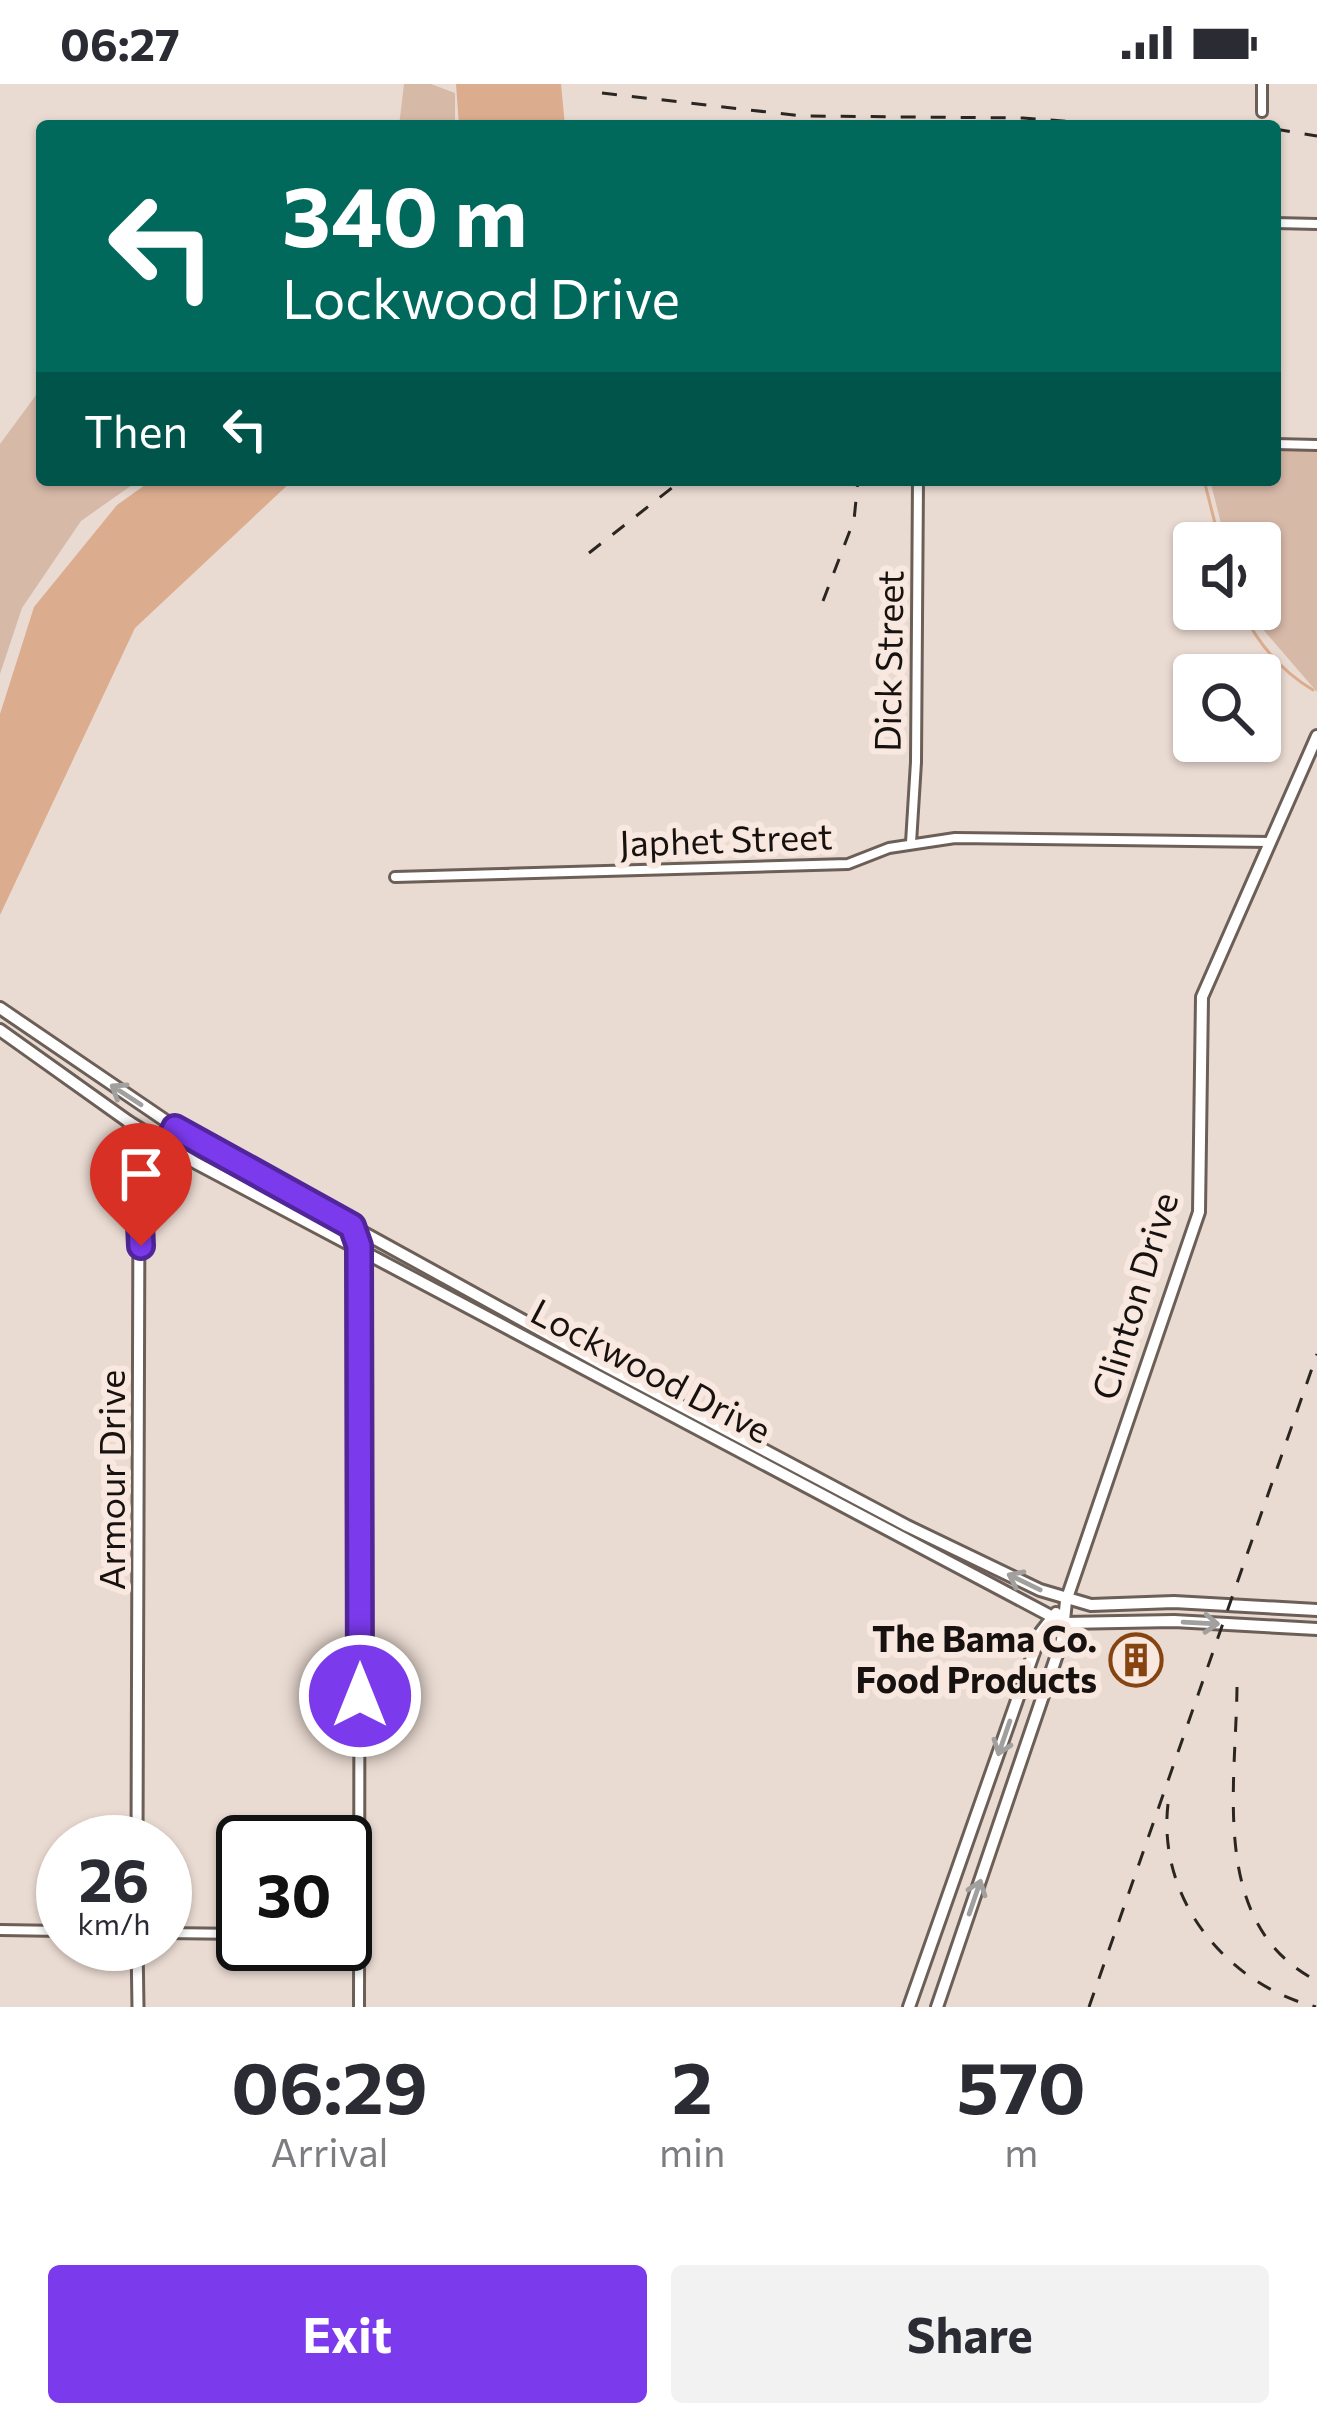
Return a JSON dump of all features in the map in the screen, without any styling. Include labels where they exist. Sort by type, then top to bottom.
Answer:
[{"type":"main road","name":"Clinton Drive","points":[[909,2007],[1041,1632],[1058,1620],[1066,1601],[1199,1212],[1202,997],[1317,736]]},
{"type":"main road","name":"Lockwood Drive","points":[[0,1008],[175,1128],[833,1503],[1058,1620],[1317,1629]]},
{"type":"main road","name":"Lockwood Drive","points":[[0,1030],[165,1144],[471,1310],[568,1352],[1066,1601],[1317,1610]]},
{"type":"main road","points":[[128,1122],[136,1150],[139,1202]]},
{"type":"main road","points":[[471,1310],[478,1297]]},
{"type":"main road","points":[[833,1503],[840,1490]]},
{"type":"main road","points":[[871,1523],[878,1510]]},
{"type":"main road","points":[[932,1556],[940,1541]]},
{"type":"main road","name":"Clinton Drive","points":[[937,2007],[1062,1640],[1058,1620]]},
{"type":"main road","points":[[933,1942],[957,1948]]},
{"type":"street","points":[[1262,84],[1262,112]]},
{"type":"street","points":[[1281,223],[1317,224]]},
{"type":"street","points":[[1281,444],[1317,446]]},
{"type":"street","name":"Dick Street","points":[[910,843],[916,762],[918,486]]},
{"type":"street","name":"Japhet Street","points":[[395,877],[848,864],[872,852],[955,838],[1271,842]]},
{"type":"street","name":"Armour Drive","points":[[137,1815],[139,1202],[175,1128]]},
{"type":"street","points":[[352,1226],[359,1246],[358,1815]]},
{"type":"street","points":[[0,1930],[36,1931]]},
{"type":"street","points":[[137,1971],[138,2007]]},
{"type":"street","points":[[358,1971],[358,2007]]},
{"type":"shaded area","points":[[404,84],[431,84],[455,93],[455,120],[400,120]]},
{"type":"shaded area","points":[[456,84],[561,84],[564,120],[459,120]]},
{"type":"shaded area","points":[[36,395],[36,486],[131,486],[81,521],[22,608],[0,674],[0,444]]},
{"type":"shaded area","points":[[1281,449],[1317,450],[1317,692],[1263,630],[1281,630],[1281,522],[1221,522],[1212,486],[1281,486]]},
{"type":"shaded area","points":[[144,486],[287,486],[135,628],[0,915],[0,714],[34,607],[117,505]]},
{"type":"waterway","points":[[1206,486],[1215,522]]},
{"type":"waterway","points":[[1252,630],[1290,674],[1313,690]]},
{"type":"railway","points":[[602,93],[802,116],[1050,120]]},
{"type":"railway","points":[[1281,130],[1317,136]]},
{"type":"railway","points":[[589,553],[674,486]]},
{"type":"railway","points":[[823,601],[854,520],[857,486]]},
{"type":"railway","points":[[1089,2007],[1317,1354]]},
{"type":"railway","points":[[1237,1687],[1233,1810],[1244,1890],[1259,1926],[1283,1956],[1317,1981]]},
{"type":"railway","points":[[1168,1804],[1174,1873],[1204,1933],[1253,1979],[1316,2007]]},
{"type":"place","name":"The Bama Co. Food Products","points":[[1136,1660]]},
{"type":"route","points":[[141,1246],[139,1202],[175,1128],[352,1226],[359,1246],[360,1696]]}]
